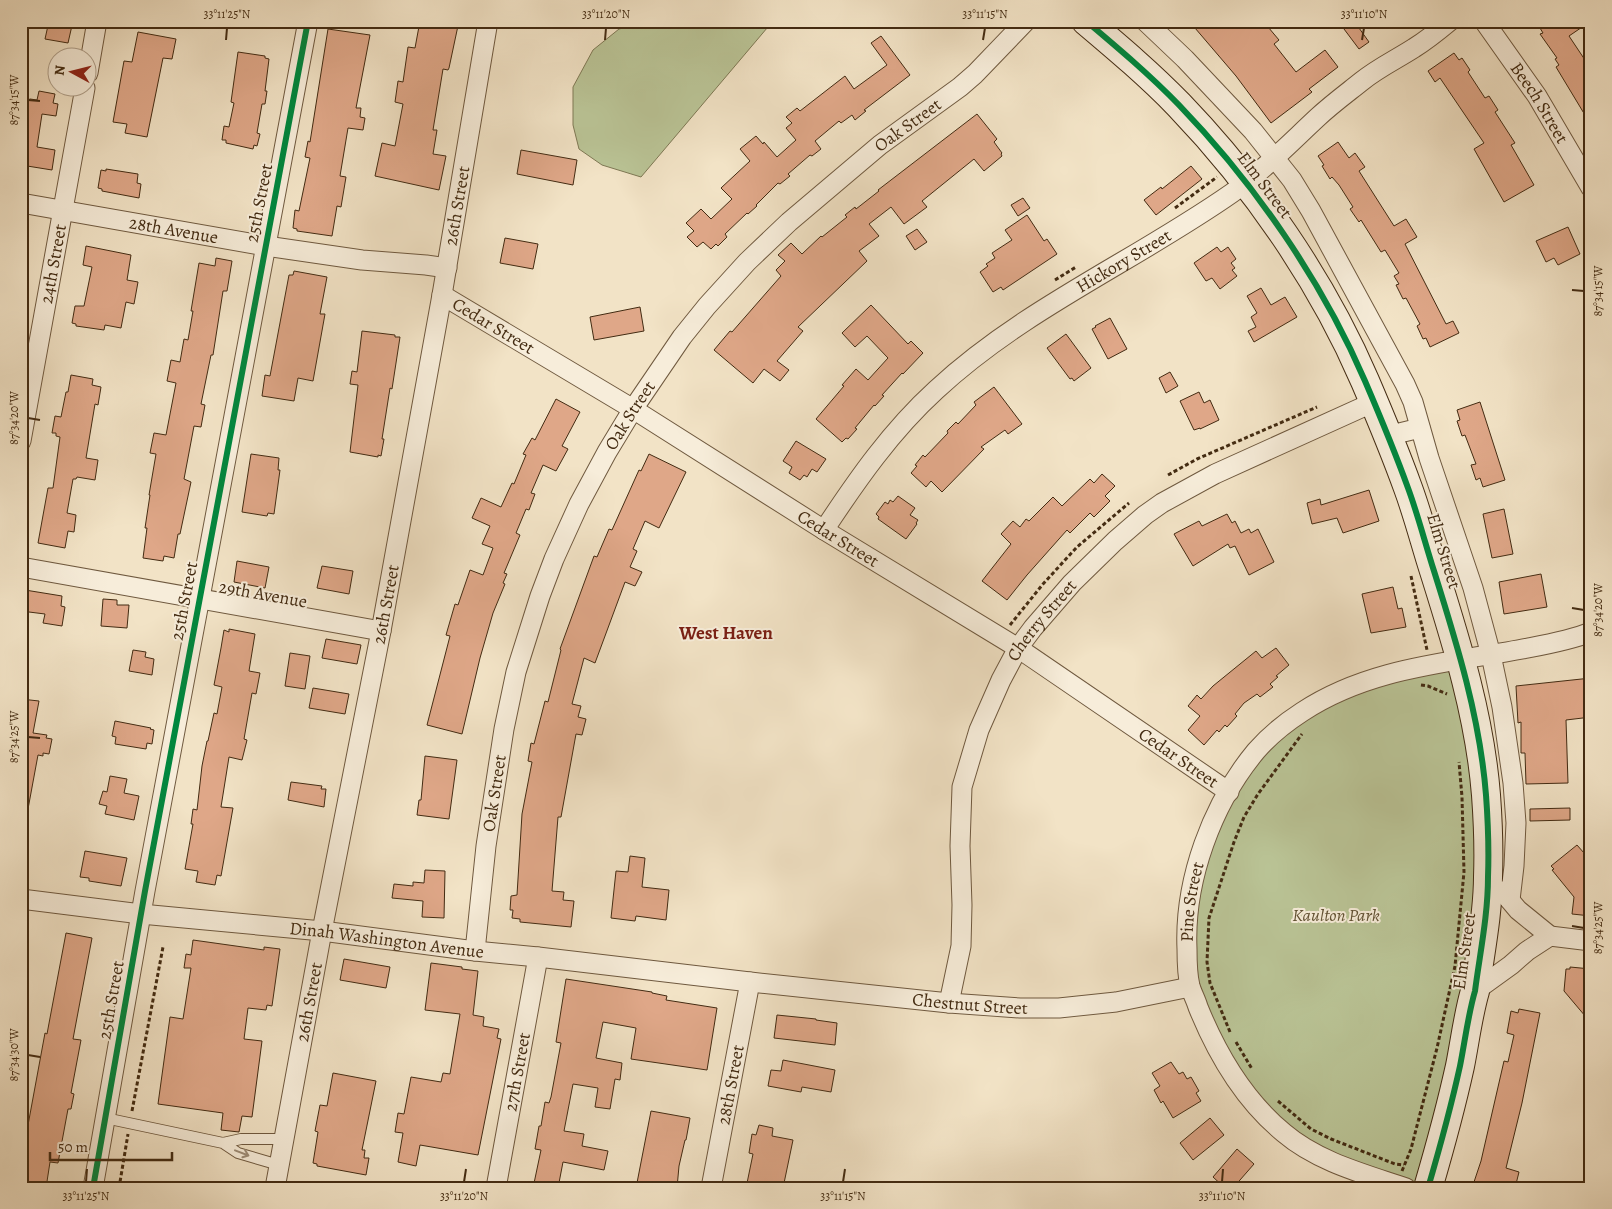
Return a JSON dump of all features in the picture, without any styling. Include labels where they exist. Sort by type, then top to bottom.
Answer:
[{"type":"street","points":[[92,48],[97,21]]},
{"type":"street","name":"25th Street","points":[[93,1188],[141,914],[308,21]]},
{"type":"street","name":"26th Street","points":[[275,1188],[322,931],[381,631],[442,295],[488,21]]},
{"type":"street","name":"Oak Street","points":[[475,951],[486,846],[504,730],[516,672],[554,559],[607,452],[682,337],[747,262],[790,222],[880,145],[960,87],[1026,21]]},
{"type":"street","name":"Elm Street","points":[[1086,21],[1136,64],[1179,105],[1205,133],[1239,187],[1278,226],[1310,276],[1339,327],[1365,380],[1408,488],[1450,662],[1478,735],[1486,793],[1488,877],[1486,910],[1475,991],[1455,1084],[1428,1188]]},
{"type":"street","name":"Elm Street","points":[[1145,21],[1192,66],[1253,131],[1292,180],[1312,211],[1413,402],[1473,588],[1491,655],[1502,707],[1516,823],[1510,900]]},
{"type":"street","name":"Hickory Street","points":[[824,530],[878,452],[936,390],[970,360],[1036,313],[1170,234],[1239,187],[1275,159],[1319,116],[1365,79],[1413,49],[1450,21]]},
{"type":"street","name":"Beech Street","points":[[1484,21],[1537,96],[1591,188]]},
{"type":"street","name":"24th Street","points":[[21,441],[83,98]]},
{"type":"street","name":"28th Avenue","points":[[21,203],[266,246],[362,260],[426,264],[446,268]]},
{"type":"street","name":"Cedar Street","points":[[442,295],[634,408],[824,530],[1018,648],[1229,792]]},
{"type":"street","name":"Cherry Street","points":[[949,1003],[961,946],[960,846],[962,787],[978,730],[1018,648],[1072,583],[1115,540],[1151,511],[1215,474],[1374,402]]},
{"type":"street","points":[[1388,436],[1420,428]]},
{"type":"street","name":"29th Avenue","points":[[21,567],[381,631]]},
{"type":"street","name":"Pine Street","points":[[1401,1186],[1352,1170],[1317,1154],[1284,1133],[1256,1106],[1233,1075],[1204,1022],[1190,987],[1187,966],[1186,930],[1190,892],[1200,854],[1229,792],[1257,750],[1271,736],[1302,712],[1337,692],[1355,684],[1393,673],[1548,644],[1591,632]]},
{"type":"street","points":[[1488,877],[1518,910],[1550,936],[1591,941]]},
{"type":"street","name":"Dinah Washington Avenue","points":[[21,899],[141,914],[322,931],[475,951],[750,982]]},
{"type":"street","points":[[1475,991],[1512,965],[1527,951],[1550,936]]},
{"type":"street","name":"27th Street","points":[[496,1188],[538,957]]},
{"type":"street","name":"Chestnut Street","points":[[750,982],[949,1003],[1020,1008],[1059,1008],[1116,1002],[1190,987]]},
{"type":"street","name":"28th Street","points":[[711,1188],[750,982]]},
{"type":"lane","points":[[105,1118],[223,1142],[241,1139],[284,1139]]},
{"type":"lane","points":[[223,1142],[238,1153],[279,1165]]},
{"type":"path","points":[[1213,170],[1239,187]]},
{"type":"path","points":[[1168,475],[1197,459],[1318,406]]},
{"type":"path","points":[[1410,573],[1428,654],[1450,662],[1446,694],[1449,702]]},
{"type":"path","points":[[1417,685],[1428,686],[1446,694]]},
{"type":"path","points":[[1253,1071],[1232,1036],[1210,983],[1207,962],[1209,918],[1244,817],[1258,794],[1302,733]]},
{"type":"path","points":[[1401,1186],[1404,1165],[1411,1149],[1438,1048],[1455,966],[1464,872],[1459,760]]},
{"type":"path","points":[[119,1188],[163,947]]},
{"type":"path","points":[[1272,1095],[1311,1128],[1331,1140],[1395,1164],[1404,1165]]},
{"type":"green space","points":[[652,21],[773,21],[641,177],[602,165],[579,149],[573,125],[573,87],[593,50],[619,29]]},
{"type":"green space","name":"Kaulton Park","points":[[1462,660],[1488,877],[1428,1188],[1396,1185],[1352,1170],[1256,1106],[1190,987],[1190,892],[1246,765],[1337,692]]},
{"type":"building","points":[[49,21],[73,21],[68,43],[45,39]]},
{"type":"building","points":[[420,21],[459,21],[449,68],[448,70],[443,69],[433,130],[437,130],[433,154],[446,156],[439,190],[375,176],[382,143],[395,146],[403,104],[395,102],[398,81],[403,82],[408,47],[415,48]]},
{"type":"building","points":[[1189,21],[1263,21],[1279,40],[1274,44],[1296,72],[1325,50],[1338,67],[1309,89],[1312,92],[1271,123],[1236,76]]},
{"type":"building","points":[[1338,21],[1354,21],[1369,42],[1359,49]]},
{"type":"building","points":[[1549,21],[1591,21],[1569,36],[1591,69],[1591,125],[1556,67],[1559,65],[1555,59],[1557,58],[1540,34],[1543,33],[1540,28]]},
{"type":"building","points":[[328,29],[370,35],[356,108],[361,108],[360,117],[365,118],[363,130],[348,128],[340,176],[346,177],[341,207],[337,206],[332,236],[297,231],[297,229],[293,228],[295,210],[299,211],[310,158],[305,157],[308,141],[310,142]]},
{"type":"building","points":[[138,32],[176,39],[172,59],[163,58],[147,137],[125,133],[127,124],[113,122],[124,61],[132,62]]},
{"type":"building","points":[[881,36],[910,75],[864,110],[866,111],[855,120],[852,115],[841,123],[839,121],[815,141],[821,149],[812,156],[810,155],[788,174],[790,176],[780,184],[778,183],[757,206],[725,234],[727,237],[718,246],[716,244],[711,249],[703,242],[697,247],[687,237],[694,231],[686,223],[701,209],[711,219],[732,199],[721,188],[750,161],[740,149],[756,136],[777,157],[796,140],[786,128],[792,123],[786,117],[797,108],[800,111],[845,76],[854,89],[887,65],[871,43]]},
{"type":"building","points":[[238,52],[265,56],[265,58],[269,59],[265,104],[262,104],[257,133],[260,134],[257,146],[254,145],[253,149],[226,143],[226,140],[222,140],[224,126],[229,127],[234,103],[231,102]]},
{"type":"building","points":[[1454,53],[1459,60],[1462,58],[1470,70],[1468,72],[1485,98],[1489,96],[1498,110],[1495,112],[1515,143],[1511,145],[1534,185],[1504,202],[1474,149],[1484,143],[1440,78],[1435,82],[1428,71]]},
{"type":"building","points":[[39,91],[48,93],[48,98],[54,98],[53,103],[58,104],[56,116],[42,114],[37,147],[55,150],[52,170],[21,165],[21,138],[28,100],[37,100]]},
{"type":"building","points":[[977,114],[997,139],[994,142],[1002,156],[984,171],[974,159],[922,201],[927,207],[904,224],[891,207],[869,224],[879,236],[859,251],[867,261],[798,327],[803,331],[777,361],[789,370],[780,381],[764,369],[753,383],[714,350],[781,276],[776,270],[785,261],[778,255],[791,243],[802,254],[821,236],[847,217],[845,215],[855,207],[856,209]]},
{"type":"building","points":[[1338,142],[1349,158],[1355,153],[1365,167],[1359,171],[1394,226],[1406,219],[1417,237],[1405,244],[1446,324],[1453,321],[1459,333],[1430,347],[1426,338],[1423,339],[1417,326],[1420,324],[1406,298],[1403,299],[1396,285],[1399,284],[1394,276],[1399,273],[1385,250],[1381,252],[1361,220],[1359,222],[1350,209],[1353,207],[1339,185],[1332,177],[1330,179],[1322,166],[1324,165],[1318,156]]},
{"type":"building","points":[[521,150],[577,160],[573,185],[517,174]]},
{"type":"building","points":[[1191,166],[1202,179],[1156,215],[1144,200],[1161,187],[1162,189]]},
{"type":"building","points":[[106,169],[138,174],[137,183],[141,184],[139,198],[102,191],[102,189],[98,188],[101,170],[106,171]]},
{"type":"building","points":[[1023,198],[1030,208],[1018,216],[1011,205]]},
{"type":"building","points":[[1027,215],[1044,241],[1047,239],[1057,254],[1003,290],[1001,287],[993,292],[980,272],[988,266],[986,264],[995,258],[992,253],[1012,240],[1005,230]]},
{"type":"building","points":[[1568,227],[1580,254],[1558,265],[1554,258],[1546,262],[1536,241]]},
{"type":"building","points":[[917,229],[927,242],[915,250],[906,236]]},
{"type":"building","points":[[505,238],[538,244],[533,269],[500,263]]},
{"type":"building","points":[[86,246],[131,255],[127,280],[138,282],[134,304],[126,302],[121,328],[105,325],[104,330],[76,326],[76,324],[72,323],[75,306],[84,306],[92,267],[83,265]]},
{"type":"building","points":[[1217,247],[1221,252],[1228,247],[1236,259],[1231,263],[1235,268],[1232,270],[1237,276],[1220,289],[1212,278],[1206,281],[1194,263]]},
{"type":"building","points":[[216,258],[232,261],[227,291],[223,291],[213,355],[211,355],[201,404],[205,405],[201,427],[194,426],[184,479],[191,482],[180,534],[178,534],[174,558],[164,556],[163,561],[143,558],[149,495],[156,454],[150,453],[154,433],[166,435],[176,383],[167,381],[171,360],[180,362],[184,339],[188,340],[199,263],[215,266]]},
{"type":"building","points":[[294,271],[327,277],[320,314],[325,314],[313,381],[298,378],[294,401],[262,396],[265,375],[270,376],[289,275],[293,275]]},
{"type":"building","points":[[1261,288],[1271,305],[1285,297],[1297,317],[1254,342],[1248,331],[1256,327],[1251,317],[1257,313],[1247,296]]},
{"type":"building","points":[[871,305],[908,344],[911,341],[923,353],[882,395],[884,396],[874,405],[848,439],[846,438],[842,442],[816,419],[856,369],[868,380],[888,358],[867,336],[855,347],[842,333]]},
{"type":"building","points":[[640,307],[644,331],[594,340],[590,317]]},
{"type":"building","points":[[1110,318],[1127,349],[1108,359],[1092,329]]},
{"type":"building","points":[[362,331],[400,337],[392,389],[390,388],[381,456],[378,455],[378,457],[350,452],[358,385],[350,384],[352,371],[357,372]]},
{"type":"building","points":[[1066,334],[1091,368],[1074,381],[1072,378],[1070,379],[1047,348]]},
{"type":"building","points":[[1170,372],[1178,386],[1166,393],[1159,378]]},
{"type":"building","points":[[71,375],[93,379],[92,385],[101,387],[98,405],[95,404],[86,458],[98,460],[95,480],[77,477],[73,479],[67,513],[76,515],[74,532],[68,531],[65,548],[38,543],[48,488],[53,488],[60,437],[56,436],[56,433],[52,433],[55,416],[61,417]]},
{"type":"building","points":[[994,387],[1022,424],[1008,434],[1005,430],[981,447],[984,449],[942,492],[931,481],[926,487],[911,473],[917,466],[915,465],[923,455],[925,457],[948,433],[947,431],[956,422],[958,424],[976,405],[974,402]]},
{"type":"building","points":[[1199,392],[1204,403],[1210,400],[1219,420],[1194,430],[1180,401]]},
{"type":"building","points":[[556,399],[580,412],[562,446],[568,449],[556,471],[543,465],[531,493],[535,494],[529,510],[526,509],[516,533],[520,535],[504,573],[507,574],[503,583],[505,584],[493,613],[480,658],[462,734],[427,725],[450,636],[446,635],[455,604],[458,605],[470,570],[483,575],[493,548],[482,544],[490,526],[472,518],[481,498],[501,507],[512,483],[514,484],[526,455],[523,454],[532,438],[535,440]]},
{"type":"building","points":[[1480,402],[1505,480],[1483,487],[1480,478],[1476,480],[1471,465],[1476,464],[1465,435],[1462,436],[1457,421],[1460,420],[1457,410]]},
{"type":"building","points":[[796,441],[826,459],[817,472],[812,469],[807,477],[804,475],[800,480],[789,473],[792,467],[783,461]]},
{"type":"building","points":[[251,454],[279,458],[278,470],[280,470],[274,514],[268,513],[267,516],[242,512]]},
{"type":"building","points":[[649,454],[686,472],[659,528],[645,521],[633,549],[637,551],[630,567],[642,572],[635,586],[625,582],[595,663],[584,658],[572,704],[581,706],[578,717],[586,719],[582,735],[576,734],[561,817],[558,817],[552,891],[564,892],[563,900],[574,901],[571,927],[520,922],[520,919],[512,918],[513,910],[510,910],[511,896],[517,895],[522,814],[532,762],[528,761],[531,743],[534,744],[545,701],[548,702],[560,649],[594,556],[597,557],[609,529],[612,530],[639,470],[641,471]]},
{"type":"building","points":[[1102,474],[1115,486],[1105,496],[1110,501],[1094,517],[1090,513],[1070,533],[1067,530],[1007,600],[982,581],[1011,544],[1001,534],[1013,521],[1020,527],[1026,519],[1029,521],[1053,497],[1062,506],[1090,479],[1094,483]]},
{"type":"building","points":[[1369,490],[1379,521],[1343,533],[1337,518],[1312,524],[1307,503],[1320,499],[1321,505]]},
{"type":"building","points":[[898,496],[915,508],[910,515],[918,520],[906,539],[878,519],[879,517],[876,514],[885,502],[888,504],[890,500],[893,502]]},
{"type":"building","points":[[1504,509],[1513,554],[1492,558],[1483,514]]},
{"type":"building","points":[[1227,514],[1232,523],[1235,521],[1241,533],[1249,529],[1251,533],[1258,529],[1274,562],[1249,575],[1235,546],[1230,548],[1228,544],[1193,566],[1174,534],[1199,521],[1202,526]]},
{"type":"building","points":[[237,561],[269,567],[265,588],[234,582]]},
{"type":"building","points":[[322,566],[353,571],[349,594],[317,588]]},
{"type":"building","points":[[1541,574],[1547,607],[1504,614],[1499,582]]},
{"type":"building","points":[[1393,587],[1398,609],[1402,608],[1406,627],[1371,633],[1362,594]]},
{"type":"building","points":[[25,590],[62,596],[61,606],[65,607],[62,626],[43,623],[45,614],[21,611],[21,592],[25,592]]},
{"type":"building","points":[[103,599],[117,600],[117,605],[129,605],[127,628],[101,626]]},
{"type":"building","points":[[229,629],[255,634],[249,671],[260,673],[256,694],[252,693],[244,739],[247,740],[242,760],[229,757],[221,807],[233,808],[221,876],[217,875],[215,885],[196,882],[198,871],[185,869],[193,824],[191,824],[193,809],[197,810],[207,741],[214,713],[217,714],[222,687],[214,685],[224,630],[229,632]]},
{"type":"building","points":[[326,639],[361,645],[357,664],[322,658]]},
{"type":"building","points":[[1276,648],[1289,665],[1270,684],[1273,687],[1260,697],[1257,694],[1244,703],[1235,714],[1237,716],[1227,727],[1225,725],[1219,732],[1217,730],[1204,745],[1188,730],[1200,716],[1188,706],[1197,695],[1201,699],[1213,686],[1256,651],[1262,658]]},
{"type":"building","points":[[133,650],[146,652],[145,657],[154,659],[152,675],[129,671]]},
{"type":"building","points":[[290,653],[310,656],[305,689],[285,686]]},
{"type":"building","points":[[1591,678],[1591,717],[1566,720],[1568,783],[1526,784],[1525,753],[1521,753],[1521,722],[1518,723],[1516,686]]},
{"type":"building","points":[[313,688],[349,694],[345,714],[309,708]]},
{"type":"building","points":[[21,699],[39,701],[33,733],[47,735],[46,738],[52,739],[49,754],[43,753],[43,756],[38,755],[28,809],[21,808]]},
{"type":"building","points":[[115,721],[151,728],[154,730],[152,744],[147,743],[146,749],[115,744],[116,737],[112,736]]},
{"type":"building","points":[[425,756],[457,760],[449,819],[417,815],[419,800],[421,800]]},
{"type":"building","points":[[110,776],[127,779],[124,793],[139,796],[134,820],[105,814],[107,806],[99,804],[103,791],[107,792]]},
{"type":"building","points":[[291,782],[322,786],[321,789],[326,789],[324,807],[288,800]]},
{"type":"building","points":[[1570,808],[1570,820],[1530,821],[1530,809]]},
{"type":"building","points":[[1577,845],[1591,861],[1591,916],[1572,914],[1574,897],[1552,870],[1554,869],[1551,866]]},
{"type":"building","points":[[85,851],[127,858],[121,886],[89,881],[89,878],[80,877]]},
{"type":"building","points":[[630,856],[645,858],[642,887],[669,890],[666,920],[636,916],[635,921],[611,918],[616,871],[628,872]]},
{"type":"building","points":[[425,870],[445,871],[444,918],[422,917],[423,901],[392,898],[394,884],[413,886],[413,882],[424,883]]},
{"type":"building","points":[[66,933],[92,938],[73,1039],[81,1040],[71,1093],[74,1094],[71,1109],[68,1109],[58,1163],[50,1162],[46,1188],[21,1188],[21,1163]]},
{"type":"building","points":[[193,940],[264,950],[264,947],[280,949],[272,1006],[267,1005],[266,1010],[248,1008],[244,1039],[262,1041],[252,1117],[242,1116],[239,1132],[221,1130],[223,1113],[158,1104],[170,1017],[183,1019],[191,968],[184,968],[186,954],[191,955]]},
{"type":"building","points":[[344,959],[390,967],[386,988],[340,980]]},
{"type":"building","points":[[431,963],[478,971],[473,1015],[484,1017],[483,1026],[499,1029],[497,1038],[501,1039],[478,1155],[420,1145],[416,1166],[398,1162],[403,1133],[395,1132],[398,1113],[404,1114],[411,1077],[441,1082],[443,1073],[450,1074],[460,1014],[425,1010]]},
{"type":"building","points":[[1570,967],[1591,969],[1591,1023],[1564,991],[1566,969],[1570,969]]},
{"type":"building","points":[[566,979],[652,992],[667,996],[666,1000],[717,1008],[707,1070],[631,1059],[636,1028],[603,1022],[596,1058],[622,1063],[620,1080],[615,1079],[610,1109],[595,1107],[598,1088],[573,1084],[564,1131],[584,1134],[582,1146],[608,1151],[604,1170],[563,1162],[558,1188],[533,1188],[541,1150],[535,1149],[539,1126],[541,1126],[545,1102],[549,1103],[551,1097],[561,1043],[556,1042]]},
{"type":"building","points":[[1519,1009],[1540,1013],[1522,1103],[1506,1168],[1519,1172],[1515,1188],[1492,1188],[1474,1182],[1481,1161],[1504,1061],[1508,1062],[1514,1035],[1507,1033],[1511,1011],[1518,1013]]},
{"type":"building","points":[[777,1015],[837,1023],[835,1045],[774,1038]]},
{"type":"building","points":[[783,1060],[835,1070],[831,1092],[802,1087],[801,1092],[768,1086],[771,1070],[781,1071]]},
{"type":"building","points":[[1171,1062],[1179,1074],[1183,1072],[1187,1079],[1191,1077],[1199,1091],[1196,1093],[1201,1101],[1173,1118],[1163,1101],[1161,1103],[1154,1090],[1160,1086],[1152,1073]]},
{"type":"building","points":[[333,1073],[376,1081],[362,1150],[365,1150],[364,1158],[369,1158],[366,1175],[317,1166],[317,1164],[313,1163],[318,1132],[315,1131],[320,1105],[327,1106]]},
{"type":"building","points":[[651,1111],[690,1118],[679,1166],[677,1188],[636,1188]]},
{"type":"building","points":[[1210,1118],[1224,1135],[1193,1160],[1180,1143]]},
{"type":"building","points":[[759,1125],[773,1128],[772,1136],[793,1140],[783,1188],[746,1188],[753,1154],[749,1153],[752,1134],[756,1135]]},
{"type":"building","points":[[1237,1149],[1254,1164],[1233,1188],[1225,1188],[1213,1177]]},
{"type":"cycle path","points":[[93,1188],[145,891],[308,21]]},
{"type":"cycle path","points":[[1086,21],[1157,83],[1207,135],[1260,201],[1307,271],[1348,344],[1398,461],[1412,498],[1451,626],[1473,710],[1483,766],[1488,826],[1488,891],[1475,991],[1460,1066],[1428,1188]]},
{"type":"district","name":"West Haven","points":[[726,633]]}]
